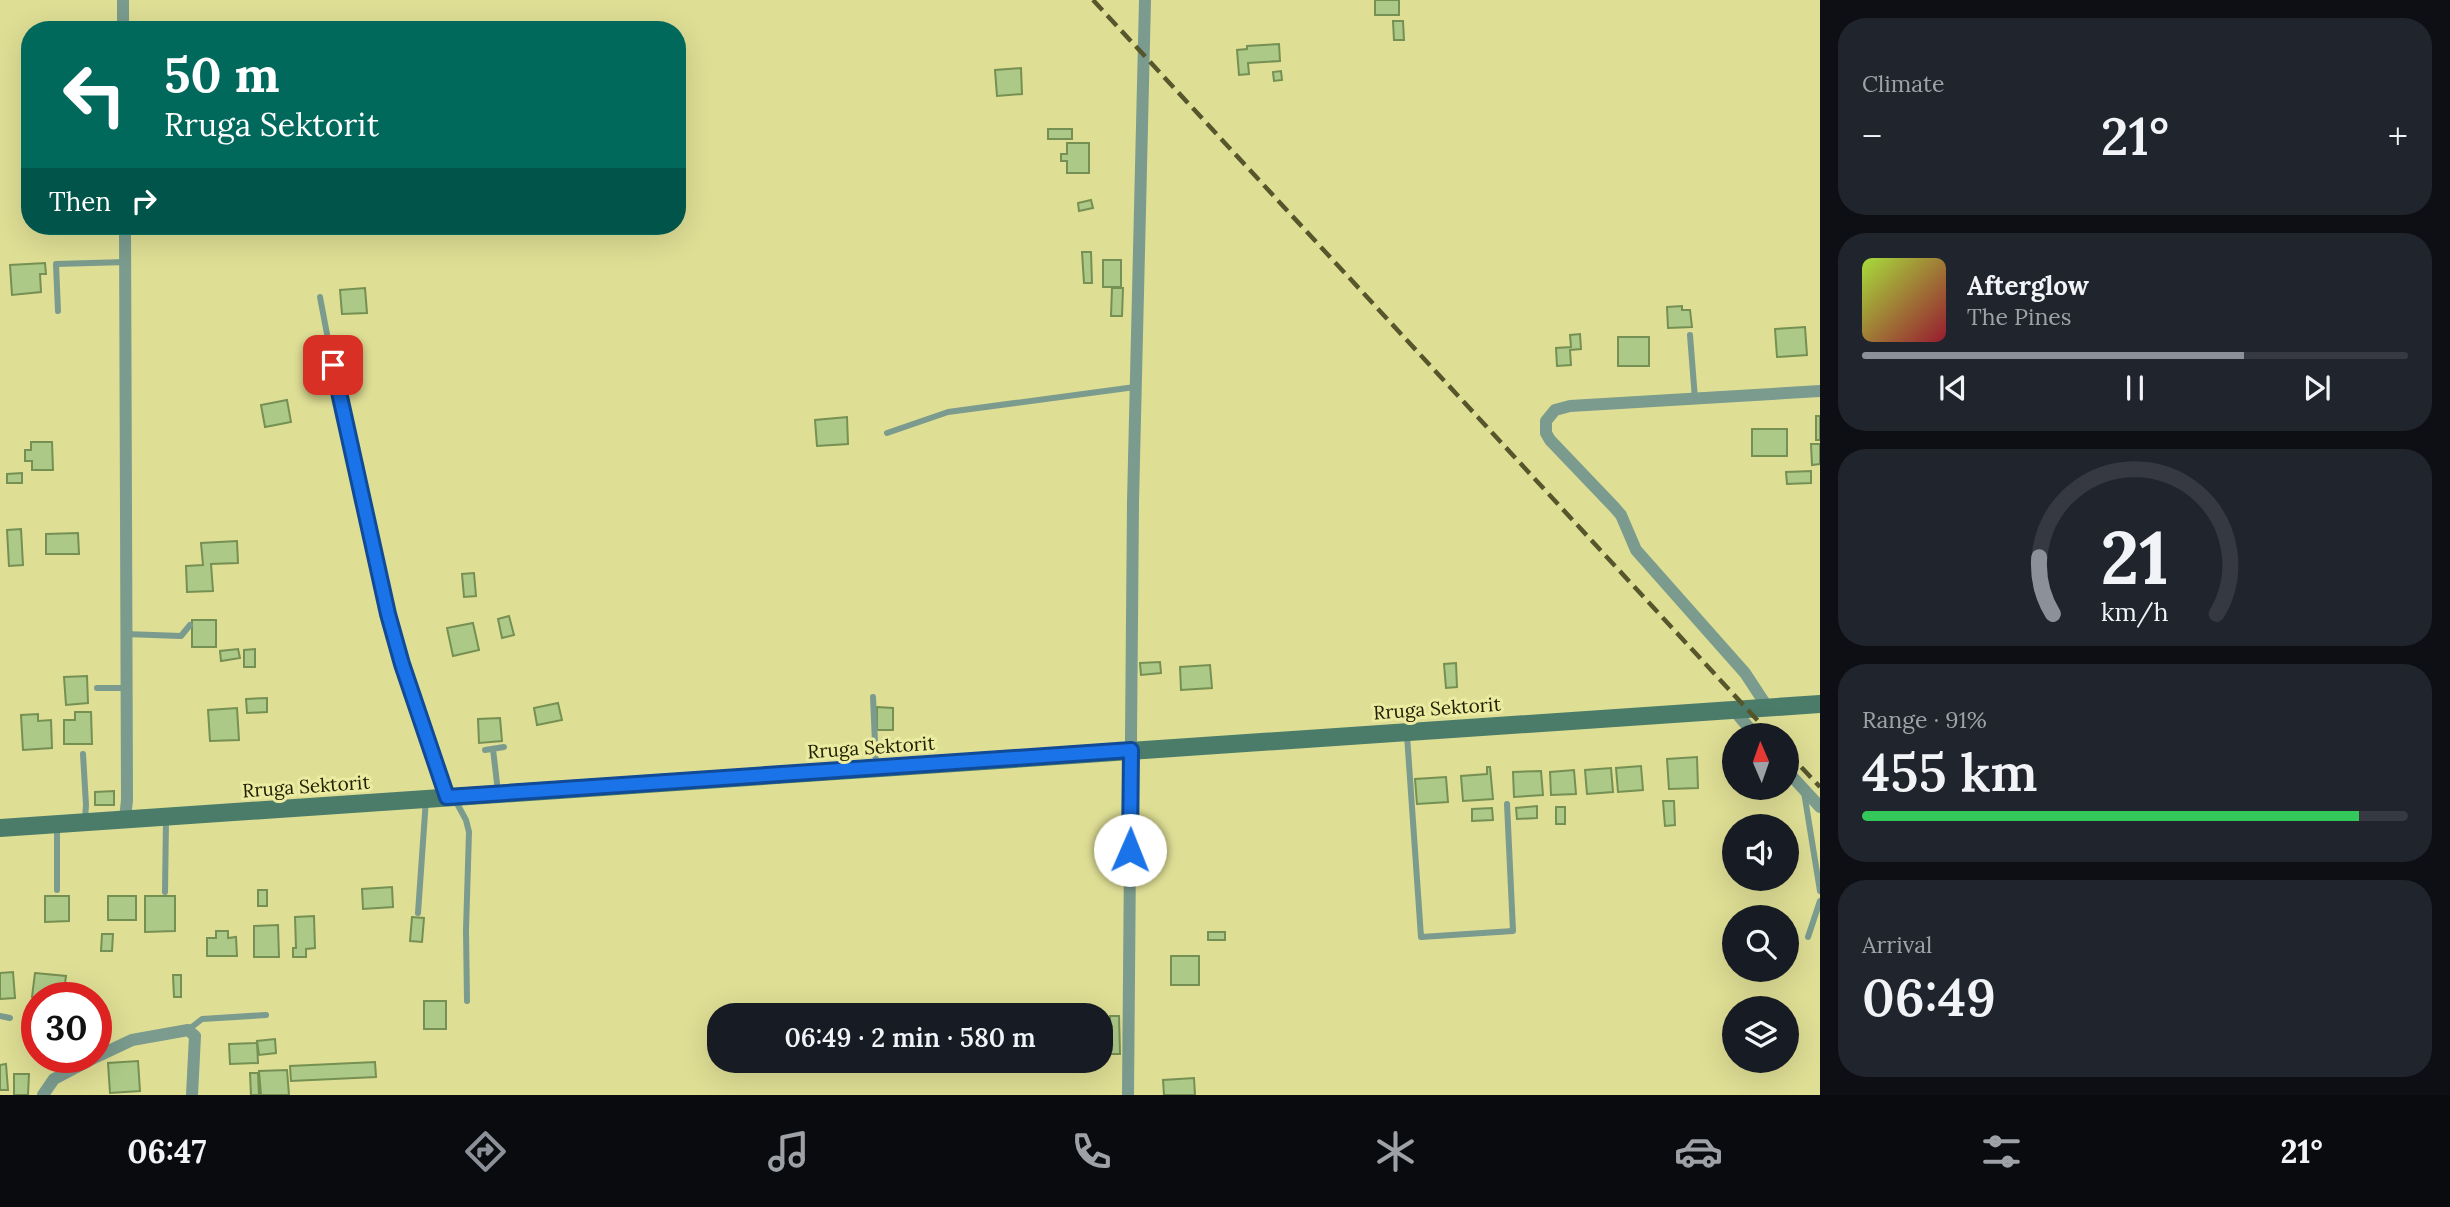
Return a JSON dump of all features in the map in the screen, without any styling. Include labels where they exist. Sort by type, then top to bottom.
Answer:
[{"type":"street","points":[[123,0],[123,21]]},
{"type":"street","points":[[1128,1095],[1133,502],[1145,0]]},
{"type":"street","points":[[125,235],[125,819]]},
{"type":"street","points":[[1768,708],[1745,673],[1636,550],[1614,507],[1546,433],[1546,421],[1549,415],[1560,408],[1820,391]]},
{"type":"street","name":"Rruga Sektorit","points":[[0,828],[1820,704]]},
{"type":"street","points":[[1739,708],[1748,723]]},
{"type":"street","points":[[1799,785],[1820,807]]},
{"type":"street","points":[[112,1049],[132,1040],[188,1030],[195,1035],[192,1095]]},
{"type":"street","points":[[43,1095],[54,1079],[65,1073]]},
{"type":"lane","points":[[58,311],[56,264],[126,262]]},
{"type":"lane","points":[[320,297],[337,387],[388,614],[402,664],[450,797],[467,820],[467,1002]]},
{"type":"lane","points":[[1690,335],[1695,398]]},
{"type":"lane","points":[[887,433],[948,412],[1137,387]]},
{"type":"lane","points":[[125,635],[181,636],[190,625]]},
{"type":"lane","points":[[97,688],[126,688]]},
{"type":"lane","points":[[873,697],[876,768]]},
{"type":"lane","points":[[1406,731],[1421,937],[1513,931],[1507,803]]},
{"type":"lane","points":[[498,794],[489,749],[505,747]]},
{"type":"lane","points":[[83,754],[85,822]]},
{"type":"lane","points":[[1804,791],[1820,891]]},
{"type":"lane","points":[[418,913],[426,799]]},
{"type":"lane","points":[[165,892],[166,816]]},
{"type":"lane","points":[[57,824],[57,890]]},
{"type":"lane","points":[[1808,937],[1820,901]]},
{"type":"lane","points":[[0,1016],[10,1018]]},
{"type":"lane","points":[[188,1030],[202,1019],[266,1016]]},
{"type":"building","points":[[1375,0],[1399,0],[1399,15],[1375,15]]},
{"type":"building","points":[[1393,21],[1403,21],[1404,40],[1394,40]]},
{"type":"building","points":[[1279,44],[1280,61],[1248,63],[1249,74],[1239,75],[1237,50],[1247,49],[1247,46]]},
{"type":"building","points":[[1021,68],[1022,94],[997,96],[995,70]]},
{"type":"building","points":[[1281,71],[1282,80],[1274,81],[1273,72]]},
{"type":"building","points":[[1048,129],[1072,129],[1072,139],[1048,139]]},
{"type":"building","points":[[1067,143],[1089,143],[1089,173],[1067,173],[1067,161],[1061,161],[1061,154],[1067,154]]},
{"type":"building","points":[[1091,200],[1093,208],[1079,211],[1078,203]]},
{"type":"building","points":[[1082,252],[1091,252],[1092,283],[1084,283]]},
{"type":"building","points":[[1103,260],[1121,260],[1121,287],[1103,287]]},
{"type":"building","points":[[45,263],[46,274],[40,274],[41,292],[12,295],[10,265]]},
{"type":"building","points":[[365,288],[367,313],[342,314],[340,290]]},
{"type":"building","points":[[1112,288],[1123,288],[1122,316],[1111,316]]},
{"type":"building","points":[[1682,306],[1682,310],[1690,310],[1692,327],[1668,328],[1667,307]]},
{"type":"building","points":[[1805,327],[1807,355],[1777,357],[1775,329]]},
{"type":"building","points":[[1580,334],[1581,349],[1570,350],[1571,365],[1557,366],[1556,348],[1571,347],[1570,335]]},
{"type":"building","points":[[1618,337],[1649,337],[1649,366],[1618,366]]},
{"type":"building","points":[[287,400],[291,422],[265,427],[261,405]]},
{"type":"building","points":[[1816,416],[1820,416],[1820,440],[1816,440]]},
{"type":"building","points":[[847,417],[848,444],[817,446],[815,420]]},
{"type":"building","points":[[1752,429],[1787,429],[1787,456],[1752,456]]},
{"type":"building","points":[[31,442],[52,442],[53,470],[32,470],[32,461],[25,461],[25,450],[31,450]]},
{"type":"building","points":[[1811,444],[1820,444],[1820,464],[1812,465]]},
{"type":"building","points":[[1811,471],[1811,483],[1787,484],[1786,472]]},
{"type":"building","points":[[22,473],[22,483],[7,483],[7,474]]},
{"type":"building","points":[[21,529],[23,565],[9,566],[7,530]]},
{"type":"building","points":[[78,533],[79,554],[46,554],[46,534]]},
{"type":"building","points":[[237,541],[238,563],[211,564],[213,591],[187,592],[186,566],[203,565],[201,543]]},
{"type":"building","points":[[474,573],[476,596],[464,597],[462,574]]},
{"type":"building","points":[[509,616],[514,635],[502,638],[498,619]]},
{"type":"building","points":[[192,620],[216,620],[216,647],[192,647]]},
{"type":"building","points":[[473,623],[479,650],[453,656],[447,628]]},
{"type":"building","points":[[238,649],[240,658],[221,661],[220,651]]},
{"type":"building","points":[[255,649],[255,667],[244,667],[244,650]]},
{"type":"building","points":[[1160,662],[1161,673],[1141,675],[1140,663]]},
{"type":"building","points":[[1456,663],[1457,687],[1446,688],[1444,664]]},
{"type":"building","points":[[1210,665],[1212,688],[1181,690],[1180,667]]},
{"type":"building","points":[[87,676],[88,703],[66,705],[64,677]]},
{"type":"building","points":[[267,698],[267,712],[247,713],[246,699]]},
{"type":"building","points":[[558,703],[562,720],[537,725],[534,708]]},
{"type":"building","points":[[877,707],[893,708],[893,730],[877,730]]},
{"type":"building","points":[[237,708],[239,740],[210,741],[208,710]]},
{"type":"building","points":[[75,712],[91,712],[92,744],[64,744],[64,720],[75,720]]},
{"type":"building","points":[[38,714],[38,721],[51,720],[52,748],[23,750],[21,715]]},
{"type":"building","points":[[500,718],[502,741],[479,743],[478,719]]},
{"type":"building","points":[[1697,757],[1698,788],[1669,789],[1667,759]]},
{"type":"building","points":[[1641,766],[1643,790],[1618,792],[1616,768]]},
{"type":"building","points":[[1487,767],[1490,767],[1493,799],[1463,801],[1461,776],[1487,774]]},
{"type":"building","points":[[1611,768],[1613,792],[1587,794],[1585,770]]},
{"type":"building","points":[[1574,770],[1576,794],[1551,795],[1550,772]]},
{"type":"building","points":[[1541,771],[1543,795],[1514,797],[1513,772]]},
{"type":"building","points":[[1446,777],[1448,802],[1417,804],[1415,779]]},
{"type":"building","points":[[114,791],[114,805],[95,805],[95,792]]},
{"type":"building","points":[[1663,801],[1674,801],[1675,825],[1665,826]]},
{"type":"building","points":[[1537,806],[1537,818],[1517,819],[1516,808]]},
{"type":"building","points":[[1556,807],[1565,807],[1565,824],[1556,824]]},
{"type":"building","points":[[1492,808],[1493,820],[1472,821],[1472,809]]},
{"type":"building","points":[[392,887],[393,907],[363,909],[362,889]]},
{"type":"building","points":[[258,890],[267,890],[267,906],[258,906]]},
{"type":"building","points":[[45,896],[69,896],[69,921],[45,922]]},
{"type":"building","points":[[108,896],[136,896],[136,920],[108,920]]},
{"type":"building","points":[[145,896],[175,896],[175,931],[145,932]]},
{"type":"building","points":[[314,916],[315,948],[306,949],[306,957],[293,957],[293,948],[296,948],[295,917]]},
{"type":"building","points":[[412,917],[424,918],[422,942],[410,941]]},
{"type":"building","points":[[278,925],[279,957],[254,957],[254,926]]},
{"type":"building","points":[[216,931],[228,931],[228,938],[236,937],[237,956],[207,956],[207,938],[216,938]]},
{"type":"building","points":[[1208,932],[1225,932],[1225,940],[1208,940]]},
{"type":"building","points":[[102,934],[113,934],[112,951],[101,951]]},
{"type":"building","points":[[1171,956],[1199,956],[1199,985],[1171,985]]},
{"type":"building","points":[[13,972],[15,998],[0,999],[0,973]]},
{"type":"building","points":[[35,973],[66,976],[65,982],[34,982]]},
{"type":"building","points":[[173,975],[181,975],[181,997],[174,997]]},
{"type":"building","points":[[424,1001],[446,1001],[446,1029],[424,1029]]},
{"type":"building","points":[[1113,1016],[1119,1016],[1120,1054],[1113,1054]]},
{"type":"building","points":[[275,1039],[276,1053],[259,1055],[257,1041]]},
{"type":"building","points":[[257,1043],[258,1063],[230,1064],[229,1044]]},
{"type":"building","points":[[138,1061],[140,1091],[110,1093],[109,1073],[112,1073],[112,1063]]},
{"type":"building","points":[[375,1062],[376,1077],[291,1081],[290,1066]]},
{"type":"building","points":[[6,1064],[8,1090],[0,1090],[0,1065]]},
{"type":"building","points":[[287,1070],[289,1095],[261,1095],[259,1071]]},
{"type":"building","points":[[250,1073],[258,1073],[259,1095],[251,1095]]},
{"type":"building","points":[[14,1074],[29,1074],[28,1095],[14,1095]]},
{"type":"building","points":[[1194,1078],[1195,1095],[1164,1095],[1163,1080]]},
{"type":"railway","points":[[1093,0],[1760,723]]},
{"type":"railway","points":[[1799,765],[1820,787]]},
{"type":"route","points":[[333,365],[388,614],[447,797],[1131,750],[1130,850]]}]
